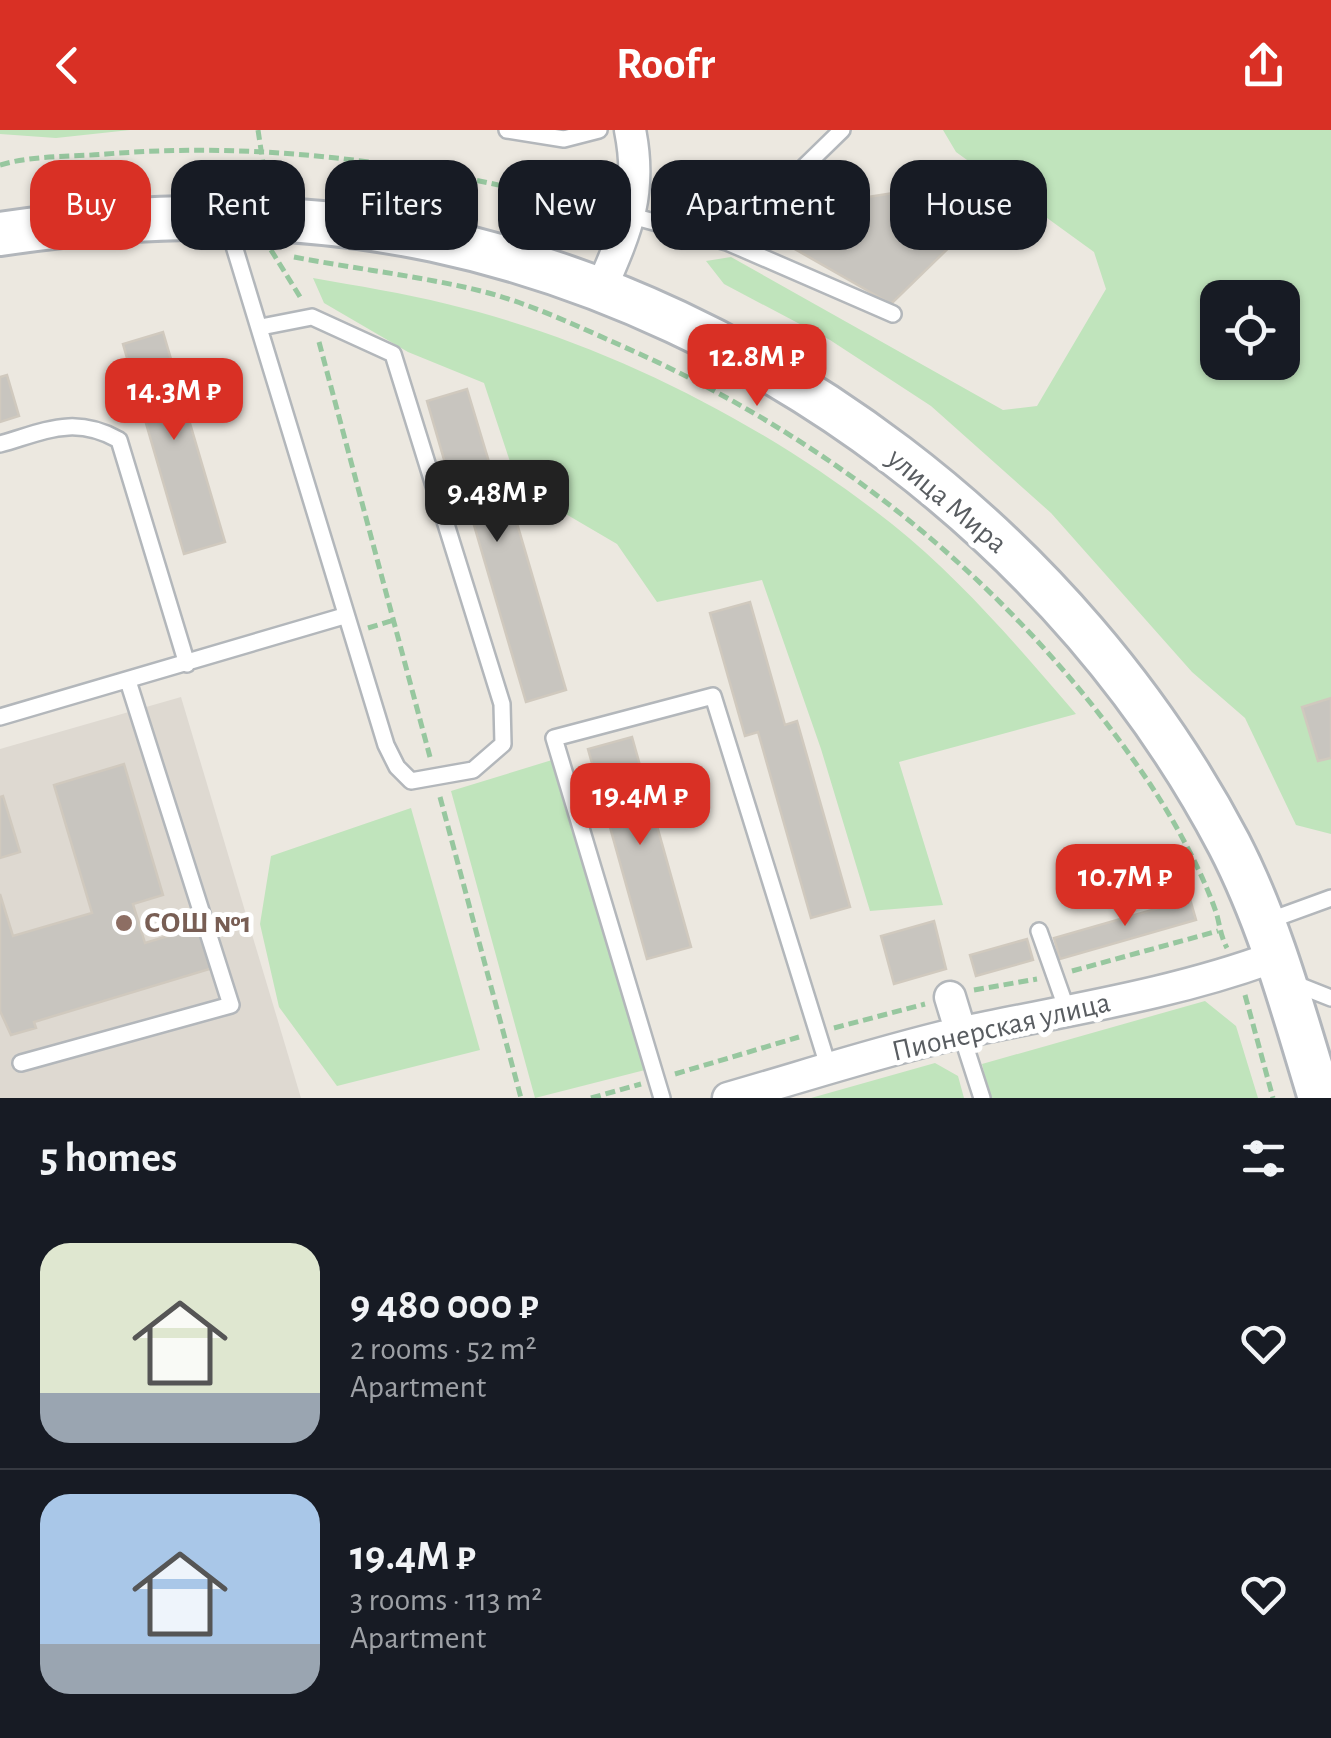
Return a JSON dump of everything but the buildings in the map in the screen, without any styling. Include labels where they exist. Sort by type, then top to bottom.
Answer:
[{"type":"main road","name":"улица Мира","points":[[0,234],[162,217],[171,220]]},
{"type":"main road","name":"улица Мира","points":[[305,237],[430,239],[601,289],[765,370],[863,433],[963,509],[1053,594],[1136,694],[1229,845],[1273,953],[1320,1098]]},
{"type":"street","points":[[601,289],[632,216],[636,167],[630,130]]},
{"type":"street","name":"Пионерская улица","points":[[728,1098],[961,1033],[1068,1013],[1238,970],[1273,953]]},
{"type":"street","points":[[950,997],[961,1033]]},
{"type":"lane","points":[[508,130],[564,139],[598,130]]},
{"type":"lane","points":[[811,160],[842,130]]},
{"type":"lane","points":[[632,216],[651,221]]},
{"type":"lane","points":[[234,250],[261,327],[344,616],[397,767],[412,781],[436,780],[473,770],[502,744],[502,704],[393,354],[312,316],[261,327]]},
{"type":"lane","points":[[746,250],[893,314]]},
{"type":"lane","points":[[0,444],[63,426],[93,426],[119,440],[188,664]]},
{"type":"lane","points":[[0,717],[344,616]]},
{"type":"lane","points":[[21,1063],[231,1005],[128,681]]},
{"type":"lane","points":[[662,1098],[554,738],[712,696],[829,1069]]},
{"type":"lane","points":[[1331,898],[1273,953],[1331,998]]},
{"type":"lane","points":[[1039,931],[1068,1013]]},
{"type":"lane","points":[[961,1033],[982,1098]]},
{"type":"path","points":[[258,130],[265,160]]},
{"type":"path","points":[[0,165],[142,151],[264,149],[460,173],[632,216]]},
{"type":"path","points":[[305,246],[482,291],[578,326],[682,372],[786,432],[886,500],[978,577],[1070,676],[1152,786],[1192,860]]},
{"type":"path","points":[[277,250],[312,316],[521,1098]]},
{"type":"path","points":[[591,1098],[950,997],[1056,976],[1218,932]]},
{"type":"shaded area","name":"СОШ №1","points":[[181,697],[301,1098],[0,1098],[0,749]]},
{"type":"green space","points":[[0,130],[130,130],[56,138],[0,134]]},
{"type":"green space","points":[[943,130],[1331,130],[1331,834],[1296,825],[1245,718],[1192,672],[1051,513],[931,406],[830,340],[724,284],[706,261],[731,257],[1003,410],[1037,406],[1106,289],[1094,252],[1047,218],[1047,160],[967,160],[956,152]]},
{"type":"green space","points":[[313,278],[414,296],[507,320],[566,340],[681,390],[791,452],[843,487],[917,545],[966,591],[1076,714],[899,762],[943,905],[870,911],[821,749],[762,580],[657,602],[617,544],[518,486],[484,383],[408,352],[324,303]]},
{"type":"green space","points":[[552,760],[645,1070],[535,1098],[451,791]]},
{"type":"green space","points":[[411,808],[480,1050],[337,1086],[279,1007],[260,924],[271,856]]},
{"type":"green space","points":[[1205,1001],[1236,1026],[1258,1098],[990,1098],[982,1064]]},
{"type":"green space","points":[[935,1063],[958,1076],[964,1098],[811,1098]]},
{"type":"place","name":"СОШ №1","points":[[124,923]]}]
